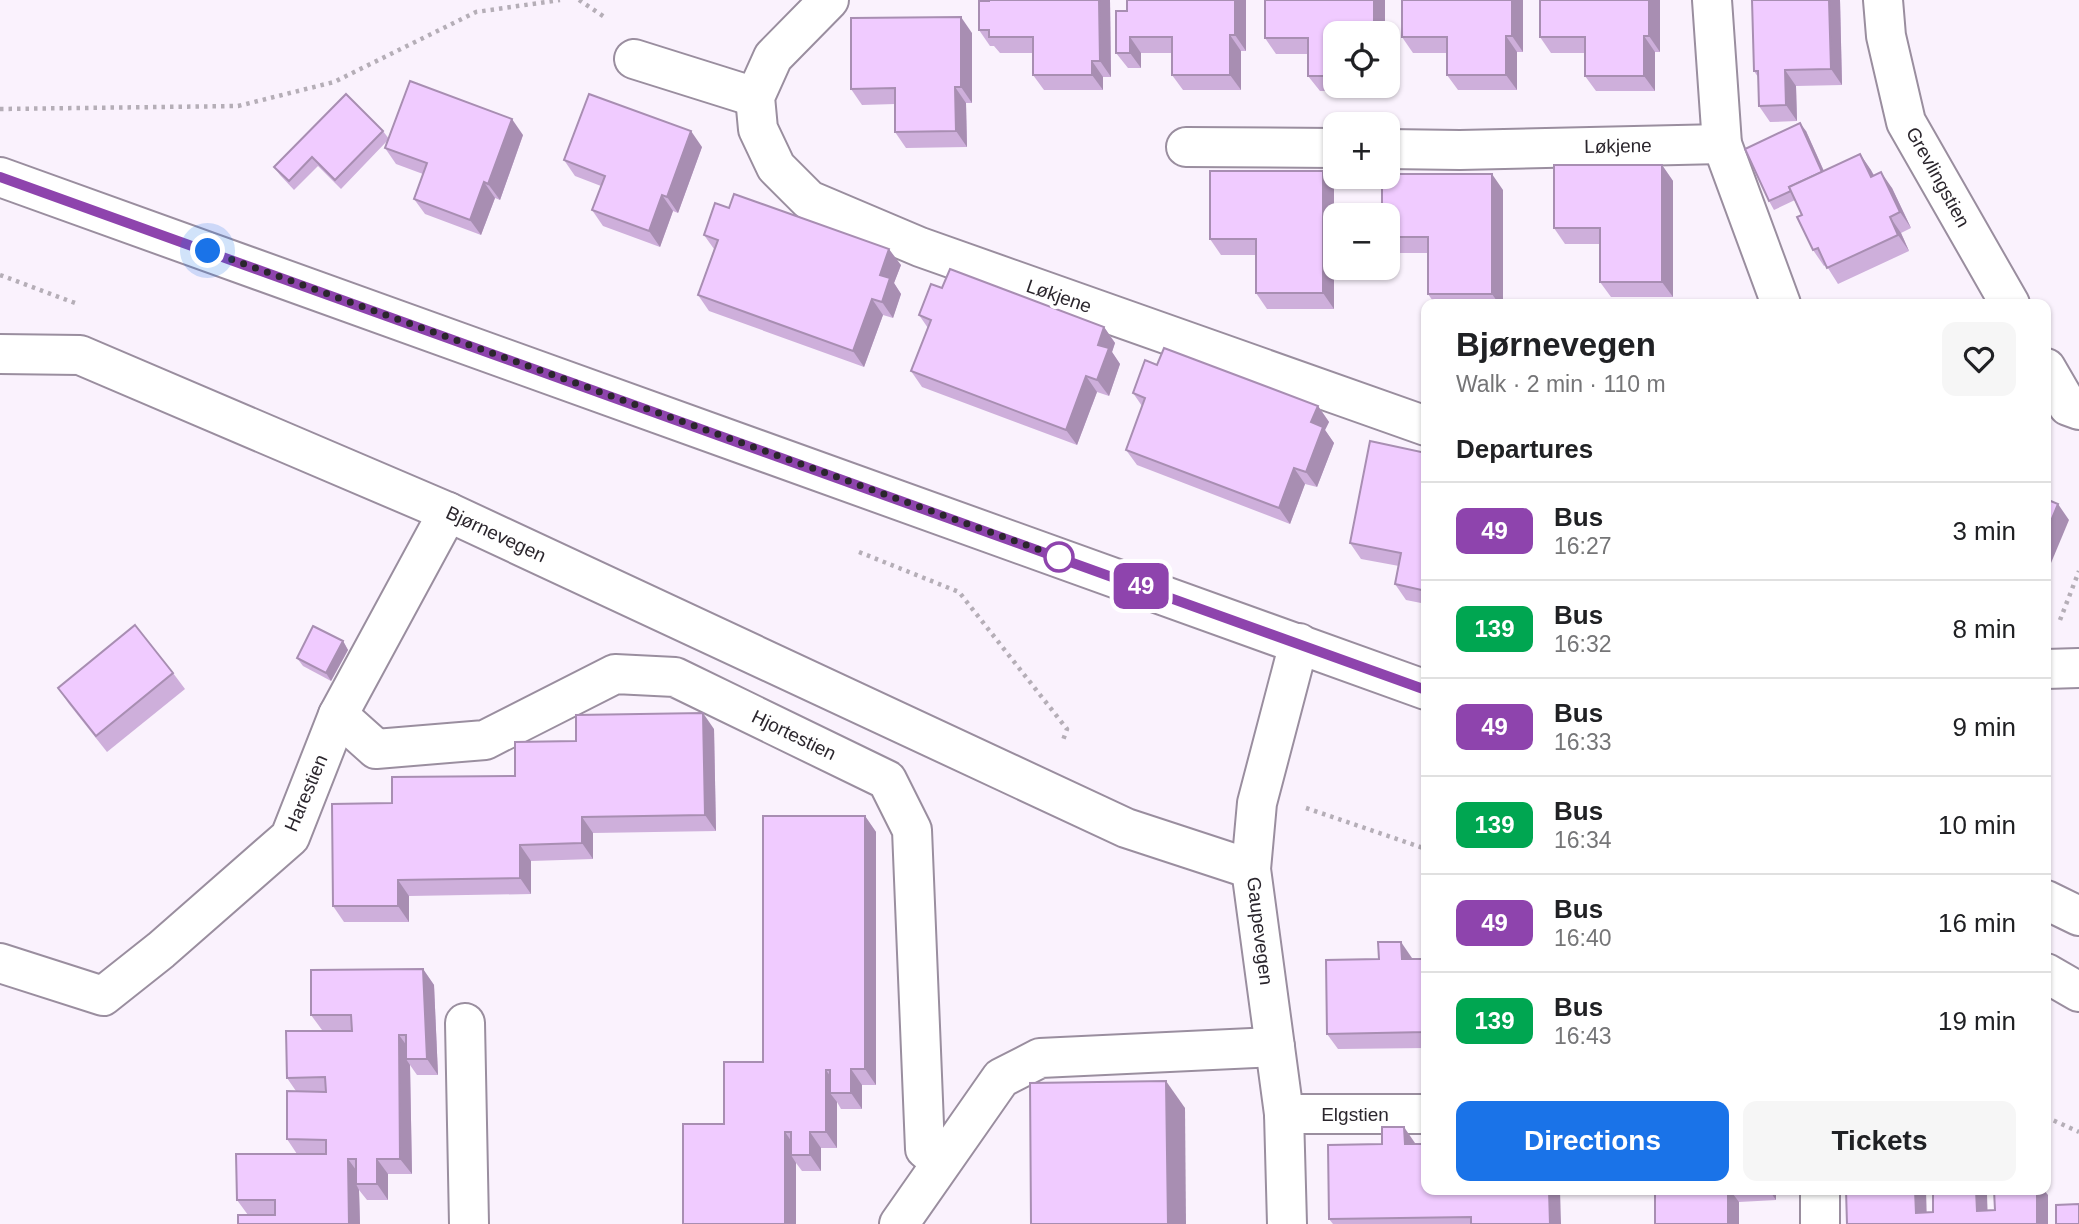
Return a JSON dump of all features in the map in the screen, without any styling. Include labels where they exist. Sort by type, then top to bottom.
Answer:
[{"type":"street","points":[[634,59],[755,97],[773,57],[829,0]]},
{"type":"street","points":[[1712,0],[1723,144],[1779,299]]},
{"type":"street","name":"Grevlingstien","points":[[1883,0],[1886,36],[1906,122],[2007,299]]},
{"type":"street","name":"Løkjene","points":[[755,97],[758,129],[776,167],[809,200],[920,247],[1421,424]]},
{"type":"street","name":"Løkjene","points":[[1400,149],[1723,144]]},
{"type":"street","points":[[1186,147],[1323,148]]},
{"type":"street","points":[[0,177],[1421,688]]},
{"type":"street","name":"Bjørnevegen","points":[[0,354],[80,355],[449,512],[1126,828],[1251,869]]},
{"type":"street","points":[[2051,377],[2068,406],[2079,410]]},
{"type":"street","name":"Harestien","points":[[0,963],[103,996],[161,950],[290,837],[338,715],[449,512]]},
{"type":"street","name":"Gaupevegen","points":[[1287,1224],[1284,1114],[1251,869],[1257,803],[1299,643]]},
{"type":"street","points":[[2051,669],[2079,668]]},
{"type":"street","name":"Hjortestien","points":[[338,715],[376,749],[485,740],[615,674],[675,677],[887,780],[912,830],[925,1149],[940,1162]]},
{"type":"street","points":[[2051,902],[2079,916]]},
{"type":"street","points":[[2051,976],[2079,992]]},
{"type":"street","points":[[466,1023],[469,1224]]},
{"type":"street","points":[[899,1224],[1001,1078],[1040,1058],[1275,1047]]},
{"type":"street","name":"Elgstien","points":[[1284,1114],[1421,1114]]},
{"type":"street","points":[[1820,1195],[1820,1224]]},
{"type":"path","points":[[0,109],[237,106],[334,82],[476,12],[561,0]]},
{"type":"path","points":[[859,552],[959,592],[1067,729],[1060,751]]},
{"type":"path","points":[[2055,632],[2079,571]]},
{"type":"path","points":[[1257,803],[1305,808],[1421,847]]},
{"type":"path","points":[[2051,1119],[2079,1132]]},
{"type":"building","points":[[1099,0],[1100,61],[1092,61],[1092,75],[1033,75],[1033,37],[989,37],[989,30],[979,30],[979,1]]},
{"type":"building","points":[[1127,0],[1235,0],[1235,35],[1230,35],[1230,75],[1172,75],[1172,37],[1130,37],[1130,53],[1116,53],[1116,11],[1127,11]]},
{"type":"building","points":[[1265,0],[1374,0],[1374,21],[1323,21],[1323,76],[1308,76],[1308,38],[1265,38]]},
{"type":"building","points":[[1402,0],[1512,0],[1512,36],[1506,36],[1506,75],[1447,75],[1447,37],[1402,37]]},
{"type":"building","points":[[1540,0],[1649,0],[1649,36],[1644,36],[1644,76],[1585,76],[1585,37],[1540,37]]},
{"type":"building","points":[[1752,0],[1829,0],[1831,69],[1785,70],[1786,105],[1759,106],[1758,71],[1754,71]]},
{"type":"building","points":[[961,17],[961,87],[955,87],[956,131],[895,132],[895,88],[851,89],[851,18]]},
{"type":"building","points":[[410,81],[512,119],[488,184],[484,182],[470,220],[414,199],[427,163],[385,148]]},
{"type":"building","points":[[346,94],[383,131],[335,180],[312,157],[289,181],[274,167]]},
{"type":"building","points":[[589,94],[691,131],[667,197],[662,195],[649,231],[592,210],[605,176],[564,160]]},
{"type":"building","points":[[1800,123],[1822,172],[1789,187],[1791,191],[1769,201],[1745,149]]},
{"type":"building","points":[[1860,154],[1871,177],[1881,172],[1900,212],[1890,217],[1898,235],[1827,268],[1818,248],[1813,250],[1797,217],[1802,215],[1789,187]]},
{"type":"building","points":[[1554,165],[1662,165],[1662,282],[1600,282],[1600,228],[1554,228]]},
{"type":"building","points":[[1210,171],[1323,171],[1323,293],[1256,293],[1256,239],[1210,239]]},
{"type":"building","points":[[1400,174],[1492,174],[1492,294],[1428,294],[1428,237],[1400,237],[1400,203],[1382,203],[1382,189],[1400,189]]},
{"type":"building","points":[[734,194],[889,249],[880,275],[890,278],[882,302],[872,299],[853,351],[698,295],[718,240],[704,235],[715,203],[729,208]]},
{"type":"building","points":[[950,269],[1104,327],[1098,345],[1109,348],[1097,380],[1086,376],[1066,430],[911,371],[931,320],[919,315],[931,284],[942,288]]},
{"type":"building","points":[[1164,348],[1318,406],[1311,422],[1323,427],[1306,472],[1294,468],[1279,508],[1126,450],[1145,398],[1133,393],[1145,360],[1157,365]]},
{"type":"building","points":[[1370,441],[1421,452],[1421,590],[1395,584],[1401,553],[1350,543]]},
{"type":"building","points":[[2051,501],[2058,504],[2051,521]]},
{"type":"building","points":[[135,625],[173,673],[96,736],[58,688]]},
{"type":"building","points":[[313,626],[343,641],[326,673],[297,658]]},
{"type":"building","points":[[703,713],[705,815],[582,817],[582,843],[520,845],[520,878],[398,880],[398,906],[333,906],[332,804],[392,803],[392,777],[515,776],[515,742],[576,741],[576,715]]},
{"type":"building","points":[[763,816],[865,816],[865,1069],[851,1069],[851,1093],[830,1093],[830,1070],[826,1070],[826,1132],[810,1132],[810,1155],[791,1155],[791,1132],[785,1132],[785,1224],[683,1224],[683,1124],[724,1124],[724,1062],[763,1062]]},
{"type":"building","points":[[1378,942],[1401,942],[1402,959],[1421,959],[1421,1032],[1327,1034],[1326,960],[1379,959]]},
{"type":"building","points":[[423,969],[427,1059],[406,1059],[406,1035],[399,1035],[400,1159],[377,1159],[377,1184],[356,1184],[356,1159],[348,1159],[349,1224],[238,1224],[238,1215],[275,1215],[275,1200],[237,1200],[236,1154],[326,1154],[326,1140],[287,1139],[287,1091],[326,1092],[325,1077],[287,1078],[286,1031],[352,1031],[351,1015],[311,1015],[311,970]]},
{"type":"building","points":[[1166,1081],[1168,1224],[1031,1224],[1030,1083]]},
{"type":"building","points":[[1382,1127],[1404,1127],[1405,1144],[1421,1144],[1421,1195],[1549,1195],[1550,1224],[1471,1224],[1471,1217],[1329,1219],[1328,1145],[1382,1144]]},
{"type":"building","points":[[1655,1195],[1728,1195],[1728,1224],[1655,1224]]},
{"type":"building","points":[[1846,1195],[1915,1195],[1916,1213],[1933,1212],[1933,1195],[1976,1195],[1977,1211],[1995,1210],[1994,1195],[2037,1195],[2037,1224],[1847,1224]]},
{"type":"building","points":[[2079,1204],[2079,1224],[2056,1224],[2056,1205]]},
{"type":"bus line","name":"49","points":[[0,177],[1421,688]]},
{"type":"route","points":[[208,251],[1065,559],[1059,557]]}]
